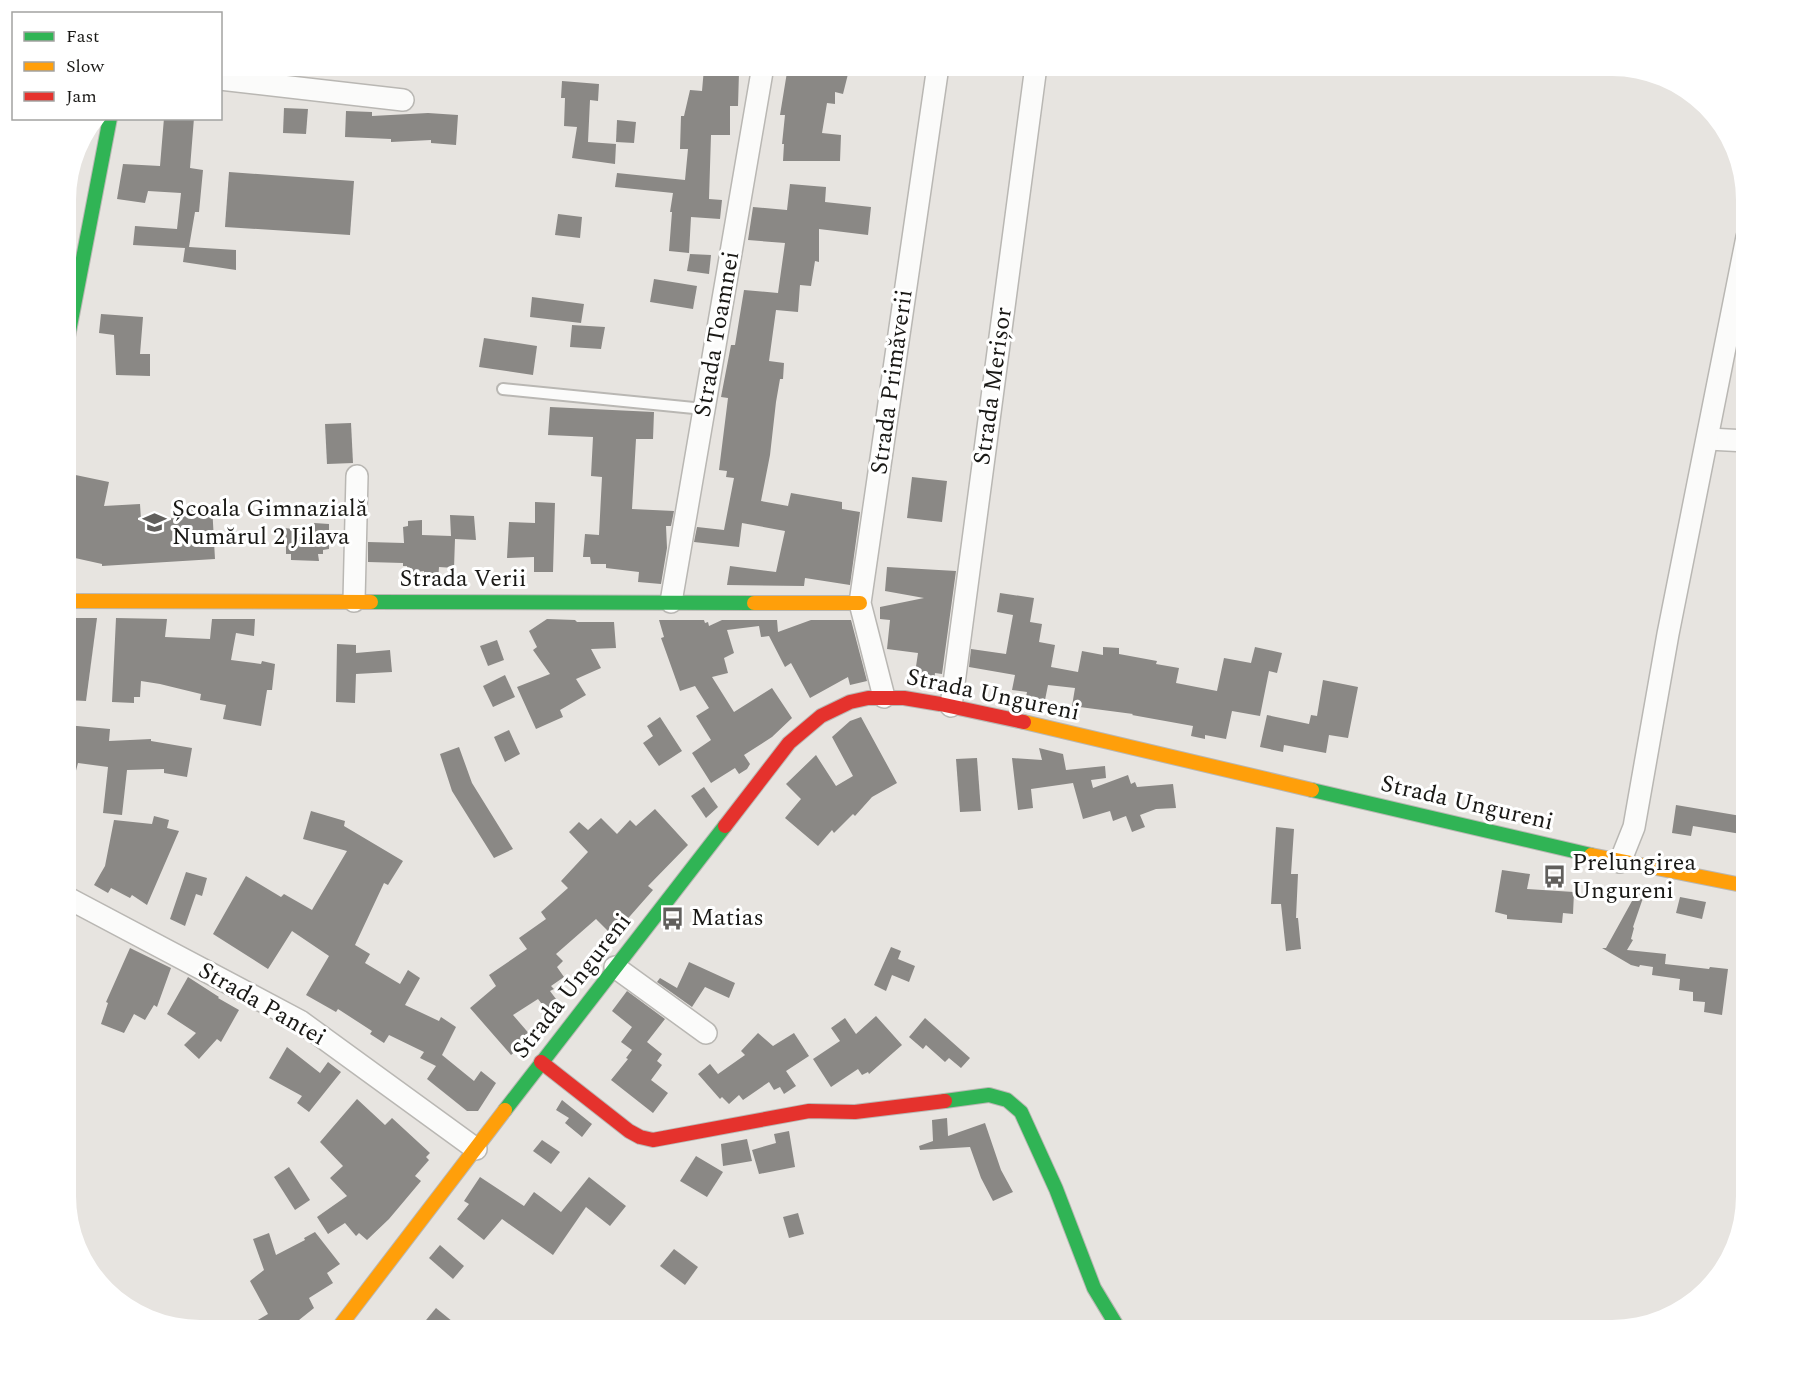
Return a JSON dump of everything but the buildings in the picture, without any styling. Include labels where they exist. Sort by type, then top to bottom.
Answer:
[{"type":"main road","points":[[77,290],[110,120]]},
{"type":"main road","name":"Strada Verii","points":[[77,601],[860,603]]},
{"type":"main road","name":"Strada Ungureni","points":[[344,1320],[789,743],[810,724],[833,709],[857,700],[900,698],[951,706],[1620,862],[1736,884]]},
{"type":"main road","points":[[541,1062],[629,1131],[653,1140],[809,1111],[855,1112],[989,1095],[1002,1096],[1021,1112],[1028,1126],[1056,1189],[1094,1288],[1113,1320]]},
{"type":"street","name":"Strada Toamnei","points":[[671,602],[761,77]]},
{"type":"street","name":"Strada Primăverii","points":[[884,697],[860,603],[936,77]]},
{"type":"street","name":"Strada Merișor","points":[[951,706],[1035,77]]},
{"type":"street","points":[[222,79],[403,100]]},
{"type":"street","points":[[1620,862],[1634,827],[1668,634],[1736,294]]},
{"type":"street","points":[[1708,439],[1736,440]]},
{"type":"street","points":[[354,601],[357,476]]},
{"type":"street","name":"Strada Pantei","points":[[77,903],[300,1021],[476,1149]]},
{"type":"street","points":[[615,967],[706,1033]]},
{"type":"lane","points":[[503,389],[704,409]]},
{"type":"traffic: fast","points":[[77,290],[110,120]]},
{"type":"traffic: fast","points":[[371,602],[754,603]]},
{"type":"traffic: fast","points":[[1312,790],[1591,855]]},
{"type":"traffic: fast","points":[[505,1110],[725,826]]},
{"type":"traffic: fast","points":[[945,1101],[989,1095],[1007,1100],[1021,1112],[1056,1189],[1094,1288],[1113,1320]]},
{"type":"traffic: slow","points":[[77,601],[371,602]]},
{"type":"traffic: slow","points":[[754,603],[860,603]]},
{"type":"traffic: slow","points":[[1024,722],[1312,790]]},
{"type":"traffic: slow","points":[[1591,855],[1736,884]]},
{"type":"traffic: slow","points":[[344,1320],[505,1110]]},
{"type":"traffic: jam","points":[[725,826],[789,743],[821,716],[850,702],[868,698],[904,698],[1024,722]]},
{"type":"traffic: jam","points":[[541,1062],[629,1131],[653,1140],[809,1111],[855,1112],[945,1101]]},
{"type":"place","name":"Școala Gimnazială Numărul 2 Jilava","points":[[154,523]]},
{"type":"place","name":"Prelungirea Ungureni","points":[[1554,877]]},
{"type":"place","name":"Matias","points":[[673,918]]}]
